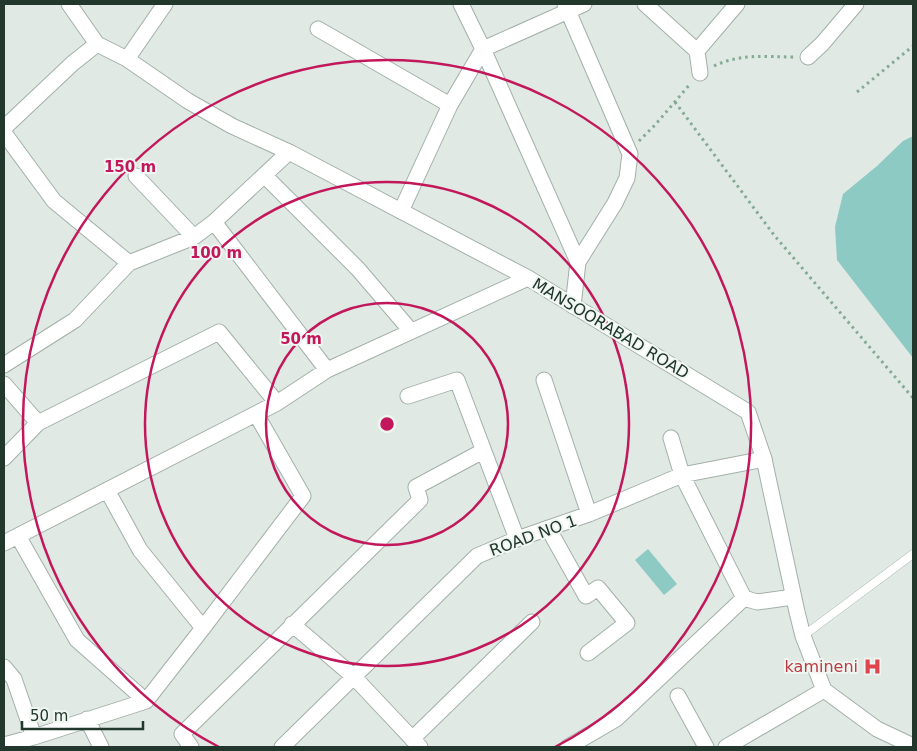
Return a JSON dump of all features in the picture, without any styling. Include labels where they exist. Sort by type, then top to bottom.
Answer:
[{"type":"street","points":[[4,128],[96,44],[69,4]]},
{"type":"street","points":[[127,59],[165,4]]},
{"type":"street","points":[[461,4],[578,262]]},
{"type":"street","points":[[401,211],[450,105],[483,49],[566,8],[584,4]]},
{"type":"street","points":[[645,4],[697,51],[700,73]]},
{"type":"street","points":[[697,51],[737,4]]},
{"type":"street","points":[[808,57],[822,44],[856,4]]},
{"type":"street","points":[[566,8],[630,154],[627,178],[578,262],[573,306]]},
{"type":"street","points":[[318,29],[450,105]]},
{"type":"street","name":"MANSOORABAD ROAD","points":[[96,44],[127,59],[188,101],[217,118],[289,152],[528,278],[748,412],[764,459],[803,636],[824,690]]},
{"type":"street","points":[[4,133],[54,201],[129,263]]},
{"type":"street","points":[[5,361],[75,320],[129,263],[194,238],[214,222],[289,152]]},
{"type":"street","points":[[264,175],[358,269],[411,331]]},
{"type":"street","points":[[136,176],[194,238]]},
{"type":"street","points":[[214,222],[327,370]]},
{"type":"street","points":[[4,543],[277,403],[327,370],[528,278]]},
{"type":"street","points":[[4,458],[38,423],[219,332],[277,403]]},
{"type":"street","points":[[408,396],[457,380],[517,539]]},
{"type":"street","points":[[544,380],[589,514]]},
{"type":"street","points":[[4,384],[38,423]]},
{"type":"street","points":[[4,745],[146,701],[203,628],[303,496],[256,414]]},
{"type":"street","points":[[671,438],[682,475],[744,598],[757,602],[794,597]]},
{"type":"street","points":[[190,747],[182,734],[420,500],[416,487],[483,451]]},
{"type":"street","name":"ROAD NO 1","points":[[282,747],[477,556],[517,539],[589,514],[682,475],[764,459]]},
{"type":"street","points":[[107,490],[140,550],[203,628]]},
{"type":"street","points":[[548,528],[586,596],[598,588],[627,623],[588,653]]},
{"type":"street","points":[[18,536],[77,640],[146,701]]},
{"type":"street","points":[[568,747],[616,719],[744,598]]},
{"type":"street","points":[[292,624],[353,676],[416,743],[532,622]]},
{"type":"street","points":[[4,667],[14,679],[34,737]]},
{"type":"street","points":[[726,747],[824,690],[877,729],[913,746]]},
{"type":"street","points":[[678,696],[706,747]]},
{"type":"street","points":[[87,720],[101,747]]},
{"type":"lane","points":[[803,636],[913,554]]},
{"type":"path","points":[[857,92],[913,46]]},
{"type":"path","points":[[675,102],[774,235],[913,398]]},
{"type":"water","points":[[913,136],[913,358],[837,260],[835,227],[843,194],[877,166],[903,141]]},
{"type":"water","points":[[648,549],[677,584],[664,595],[635,560]]},
{"type":"place","name":"kamineni","points":[[872,666]]}]
